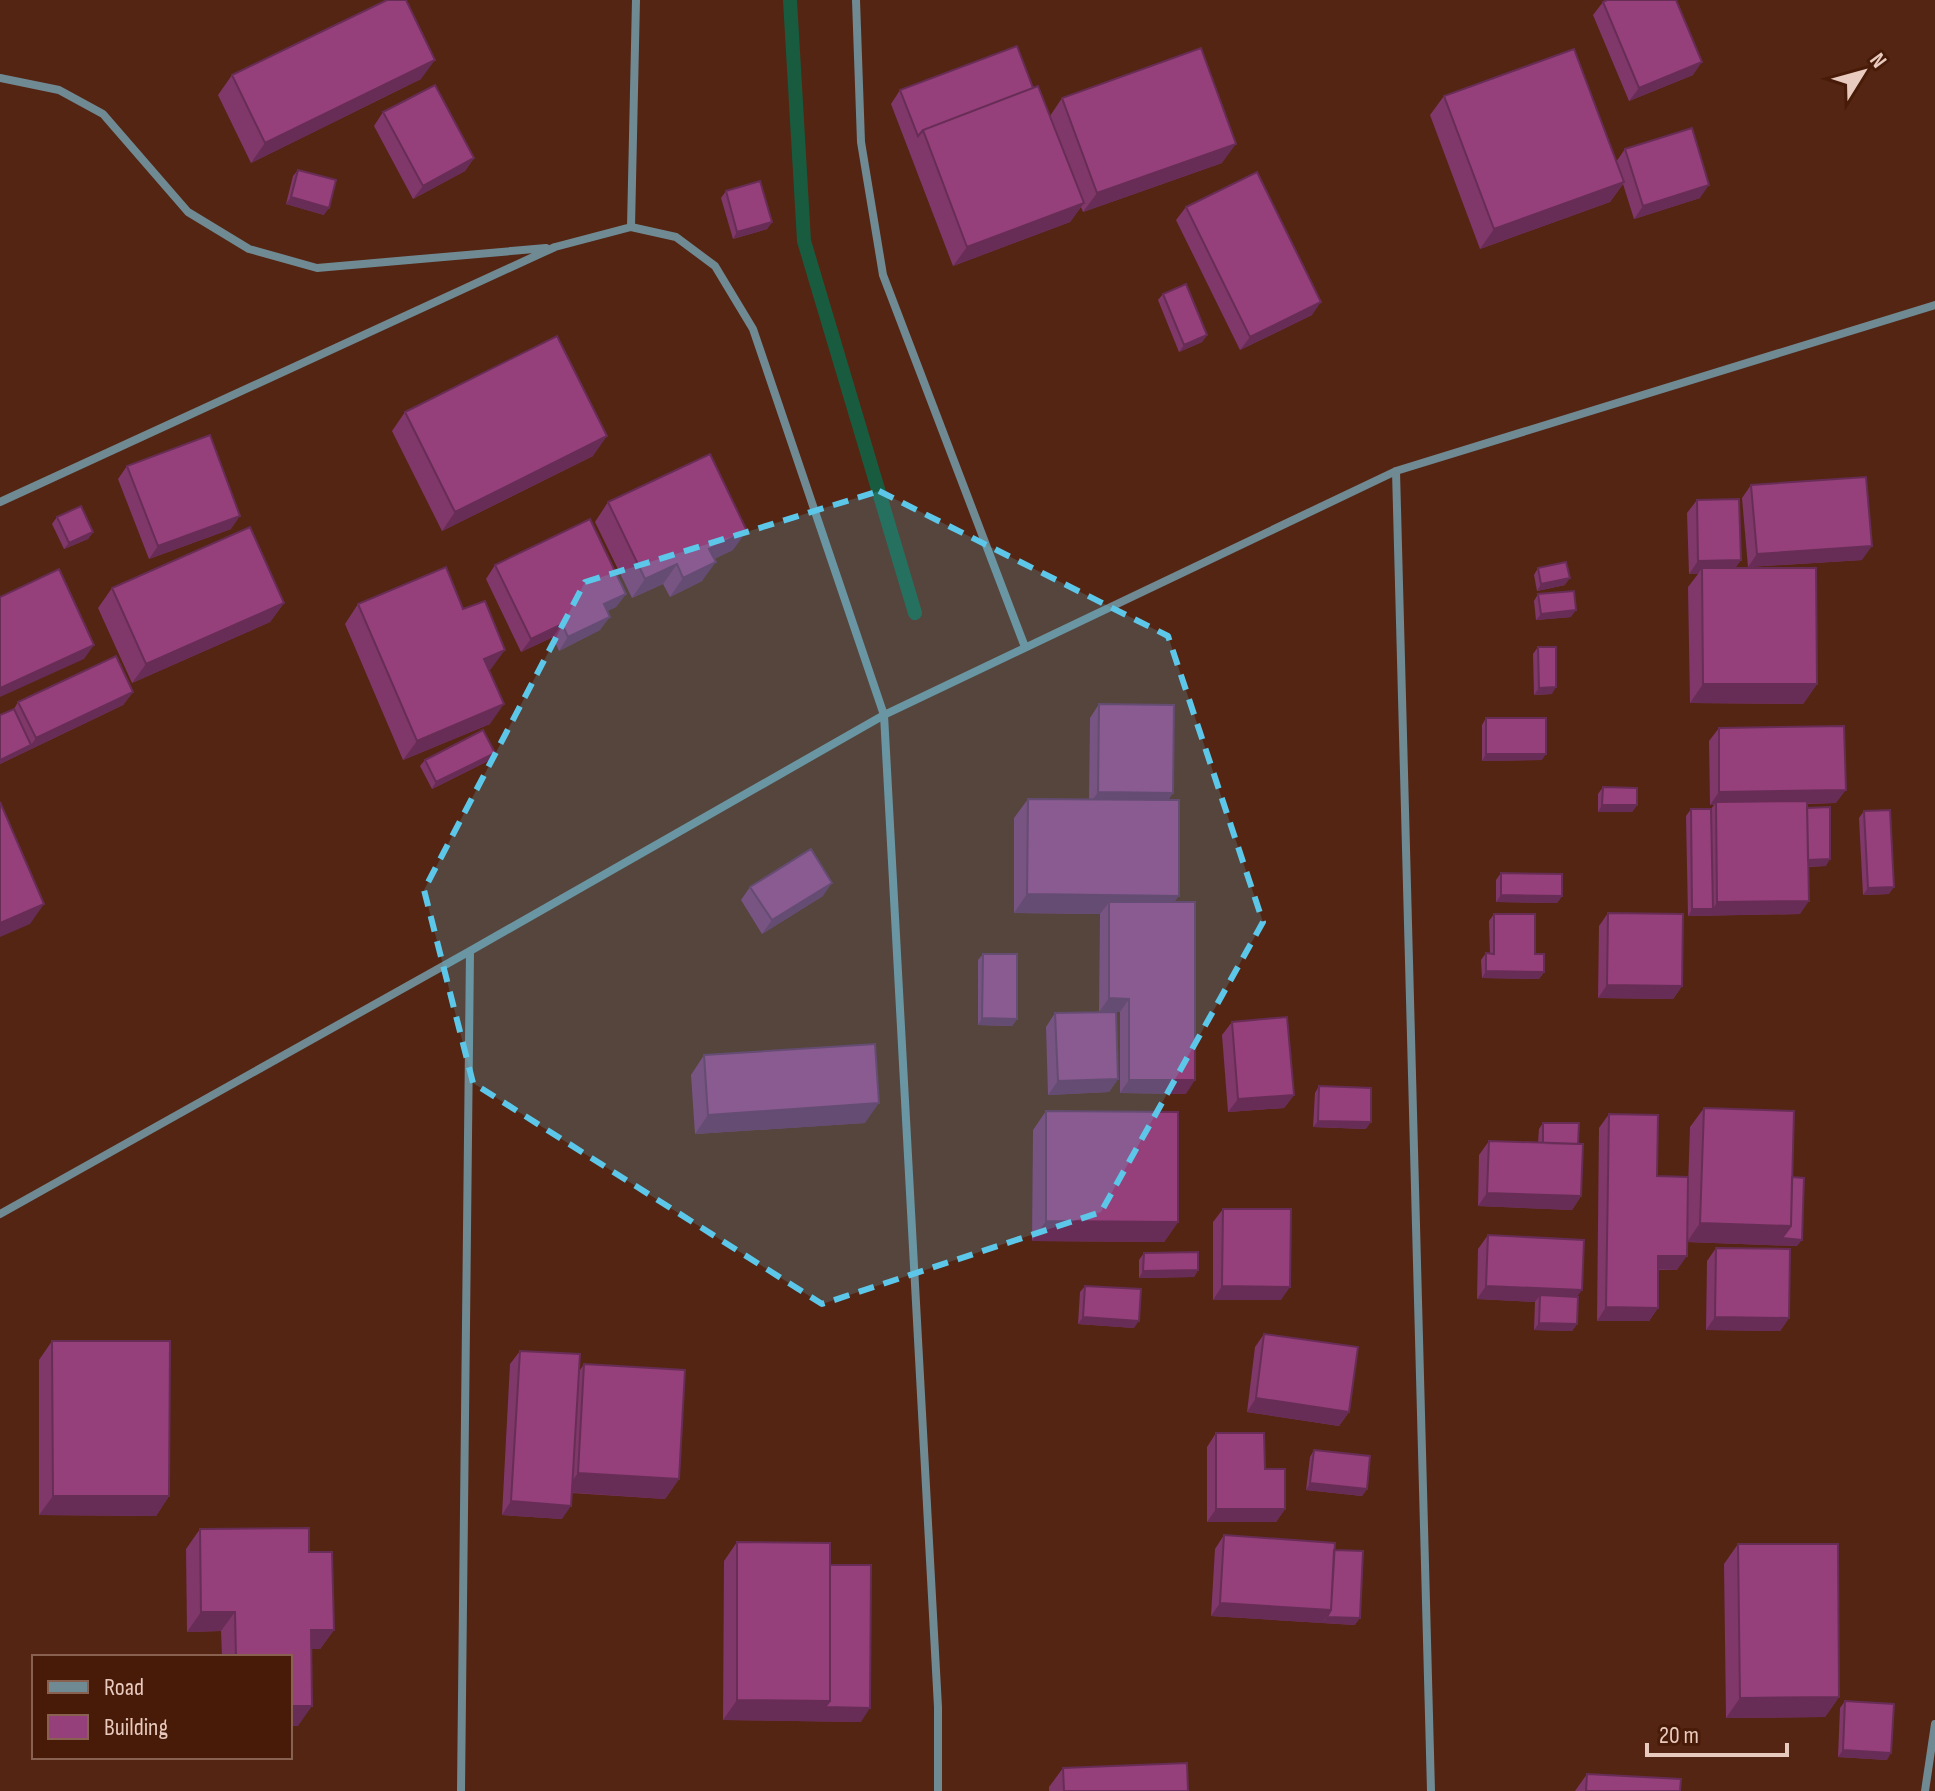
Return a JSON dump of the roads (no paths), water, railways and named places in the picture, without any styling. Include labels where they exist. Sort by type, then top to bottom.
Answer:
[{"type":"street","points":[[631,227],[636,0]]},
{"type":"street","points":[[856,0],[861,142],[883,275],[1025,647]]},
{"type":"street","points":[[0,78],[59,90],[103,114],[188,212],[249,249],[317,268],[555,247],[631,227],[676,237],[715,266],[753,329],[884,715],[938,1707],[938,1791]]},
{"type":"street","points":[[0,502],[555,247]]},
{"type":"street","points":[[0,1214],[884,715],[1396,471],[1935,305]]},
{"type":"street","points":[[1396,471],[1431,1791]]},
{"type":"street","points":[[461,1791],[470,951]]},
{"type":"street","points":[[1925,1791],[1935,1724]]},
{"type":"waterway","points":[[790,0],[804,241],[915,613]]}]
